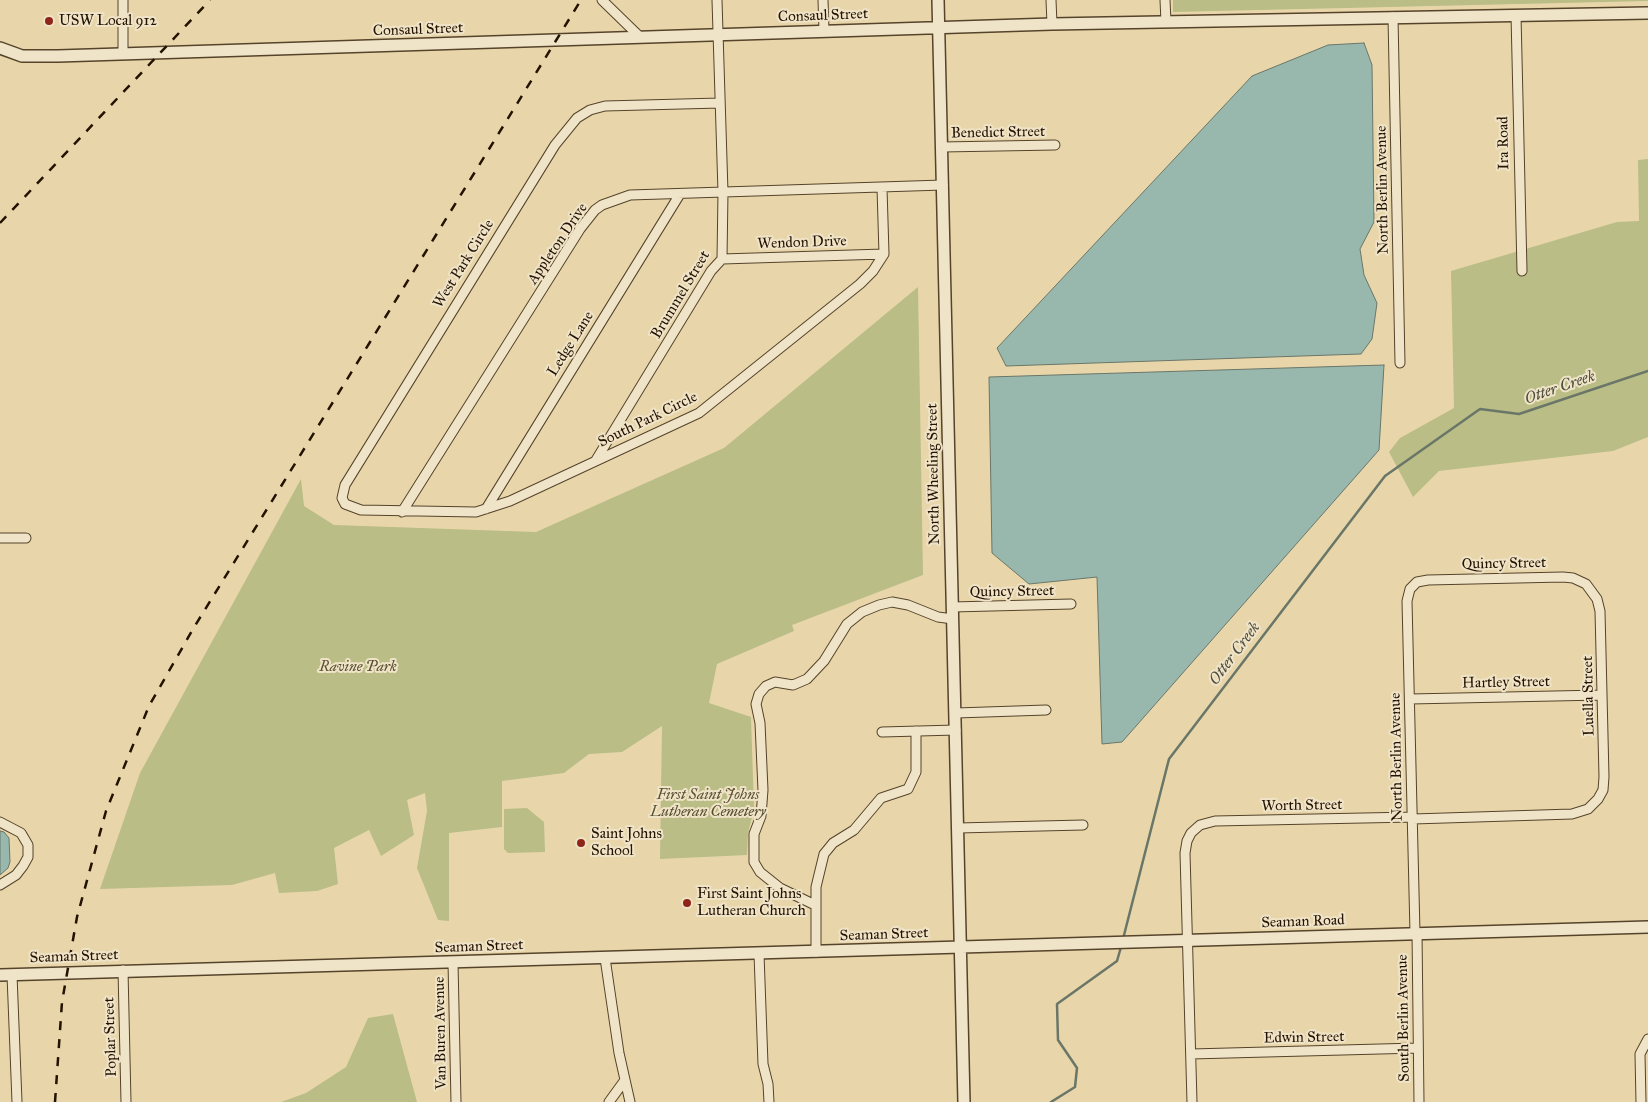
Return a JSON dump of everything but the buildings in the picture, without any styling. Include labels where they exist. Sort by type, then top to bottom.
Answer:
[{"type":"street","points":[[123,0],[123,54]]},
{"type":"street","points":[[602,0],[640,37]]},
{"type":"street","name":"Brummel Street","points":[[596,460],[711,271],[722,259],[724,192],[717,0]]},
{"type":"street","points":[[823,0],[824,31]]},
{"type":"street","name":"North Wheeling Street","points":[[938,0],[964,1102]]},
{"type":"street","points":[[1051,0],[1052,24]]},
{"type":"street","points":[[1165,0],[1166,22]]},
{"type":"street","name":"Consaul Street","points":[[0,48],[22,56],[123,54],[939,27],[1648,13]]},
{"type":"street","name":"Ira Road","points":[[1516,15],[1522,271]]},
{"type":"street","name":"North Berlin Avenue","points":[[1393,17],[1400,363]]},
{"type":"street","name":"West Park Circle","points":[[402,512],[352,508],[342,498],[344,485],[555,146],[577,118],[590,110],[605,106],[720,103]]},
{"type":"street","name":"Benedict Street","points":[[942,148],[1055,145]]},
{"type":"street","name":"Appleton Drive","points":[[402,512],[580,230],[595,210],[608,202],[630,195],[943,185]]},
{"type":"street","points":[[882,188],[884,254]]},
{"type":"street","name":"Ledge Lane","points":[[486,510],[680,194]]},
{"type":"street","name":"South Park Circle","points":[[402,512],[468,514],[486,510],[699,413],[860,284],[873,271],[884,254]]},
{"type":"street","name":"Wendon Drive","points":[[722,259],[884,254]]},
{"type":"street","points":[[0,538],[26,538]]},
{"type":"street","name":"Quincy Street","points":[[1416,583],[1428,580],[1563,576],[1578,579],[1590,588]]},
{"type":"street","name":"North Berlin Avenue","points":[[1416,583],[1410,589],[1407,598],[1416,933]]},
{"type":"street","name":"Luella Street","points":[[1590,588],[1598,599],[1600,612],[1602,695],[1604,781],[1601,795],[1595,802]]},
{"type":"street","name":"Quincy Street","points":[[815,905],[780,888],[760,872],[754,862],[754,834],[761,816],[763,790],[760,723],[756,704],[759,694],[766,686],[775,682],[793,685],[807,680],[824,661],[847,624],[862,612],[879,605],[892,602],[908,605],[938,617],[953,613],[1072,604]]},
{"type":"street","name":"Hartley Street","points":[[1410,700],[1602,695]]},
{"type":"street","points":[[956,713],[1046,710]]},
{"type":"street","points":[[882,732],[956,730]]},
{"type":"street","points":[[816,952],[816,887],[824,854],[833,843],[854,830],[881,798],[908,790],[916,772],[916,731]]},
{"type":"street","name":"Worth Street","points":[[1187,940],[1186,841],[1194,830],[1204,823],[1215,821],[1567,815],[1583,812],[1595,802]]},
{"type":"street","points":[[0,822],[21,833],[28,845],[28,857],[16,875],[0,885]]},
{"type":"street","points":[[958,828],[1083,825]]},
{"type":"street","name":"Seaman Road","points":[[960,947],[1648,927]]},
{"type":"street","name":"South Berlin Avenue","points":[[1416,933],[1419,1102]]},
{"type":"street","points":[[1187,940],[1192,1102]]},
{"type":"street","name":"Seaman Street","points":[[0,975],[960,947]]},
{"type":"street","points":[[758,954],[763,1064],[768,1084],[769,1102]]},
{"type":"street","points":[[605,958],[630,1102]]},
{"type":"street","name":"Van Buren Avenue","points":[[453,962],[456,1102]]},
{"type":"street","name":"Poplar Street","points":[[123,970],[126,1102]]},
{"type":"street","points":[[12,975],[17,1102]]},
{"type":"street","points":[[1641,1102],[1640,1054],[1648,1039]]},
{"type":"street","name":"Edwin Street","points":[[1190,1054],[1418,1048]]},
{"type":"street","points":[[609,1102],[625,1080]]},
{"type":"green space","points":[[1173,0],[1648,0],[1648,1],[1173,12]]},
{"type":"green space","points":[[1648,159],[1648,437],[1613,451],[1439,471],[1413,497],[1389,452],[1400,438],[1454,408],[1451,271],[1617,222],[1639,221],[1638,160]]},
{"type":"green space","name":"Ravine Park","points":[[918,287],[923,575],[792,625],[794,631],[717,664],[709,703],[751,717],[754,809],[748,833],[747,855],[660,859],[662,726],[622,752],[589,754],[564,773],[502,781],[502,827],[449,833],[449,921],[438,920],[417,868],[427,811],[425,793],[407,800],[414,835],[381,856],[369,830],[334,848],[338,884],[317,891],[279,893],[275,873],[232,885],[100,889],[140,773],[301,479],[304,506],[334,525],[536,532],[724,448]]},
{"type":"green space","points":[[527,808],[544,822],[545,852],[508,853],[504,849],[504,809]]},
{"type":"green space","points":[[393,1014],[417,1102],[281,1102],[306,1093],[346,1067],[368,1018]]},
{"type":"water","points":[[1364,43],[1372,65],[1374,222],[1360,249],[1364,275],[1377,303],[1372,339],[1361,354],[1006,366],[997,348],[1252,76],[1328,45]]},
{"type":"water","points":[[1384,365],[1379,450],[1122,742],[1102,744],[1097,577],[1029,584],[992,553],[989,377]]},
{"type":"water","points":[[0,831],[4,832],[9,838],[10,862],[8,868],[0,875]]},
{"type":"waterway","name":"Otter Creek","points":[[1123,939],[1169,759],[1385,476],[1480,409],[1519,414],[1648,371]]},
{"type":"waterway","name":"Otter Creek","points":[[1051,1102],[1075,1087],[1077,1068],[1058,1040],[1057,1004],[1117,961],[1121,947]]},
{"type":"railway","points":[[0,223],[210,0]]},
{"type":"railway","points":[[55,1102],[62,1002],[77,917],[106,811],[149,706],[193,629],[581,0]]},
{"type":"place","name":"USW Local 912","points":[[49,21]]},
{"type":"place","name":"Saint Johns School","points":[[581,843]]},
{"type":"place","name":"First Saint Johns Lutheran Church","points":[[687,903]]},
{"type":"park label","name":"First Saint Johns Lutheran Cemetery","points":[[708,804]]}]
